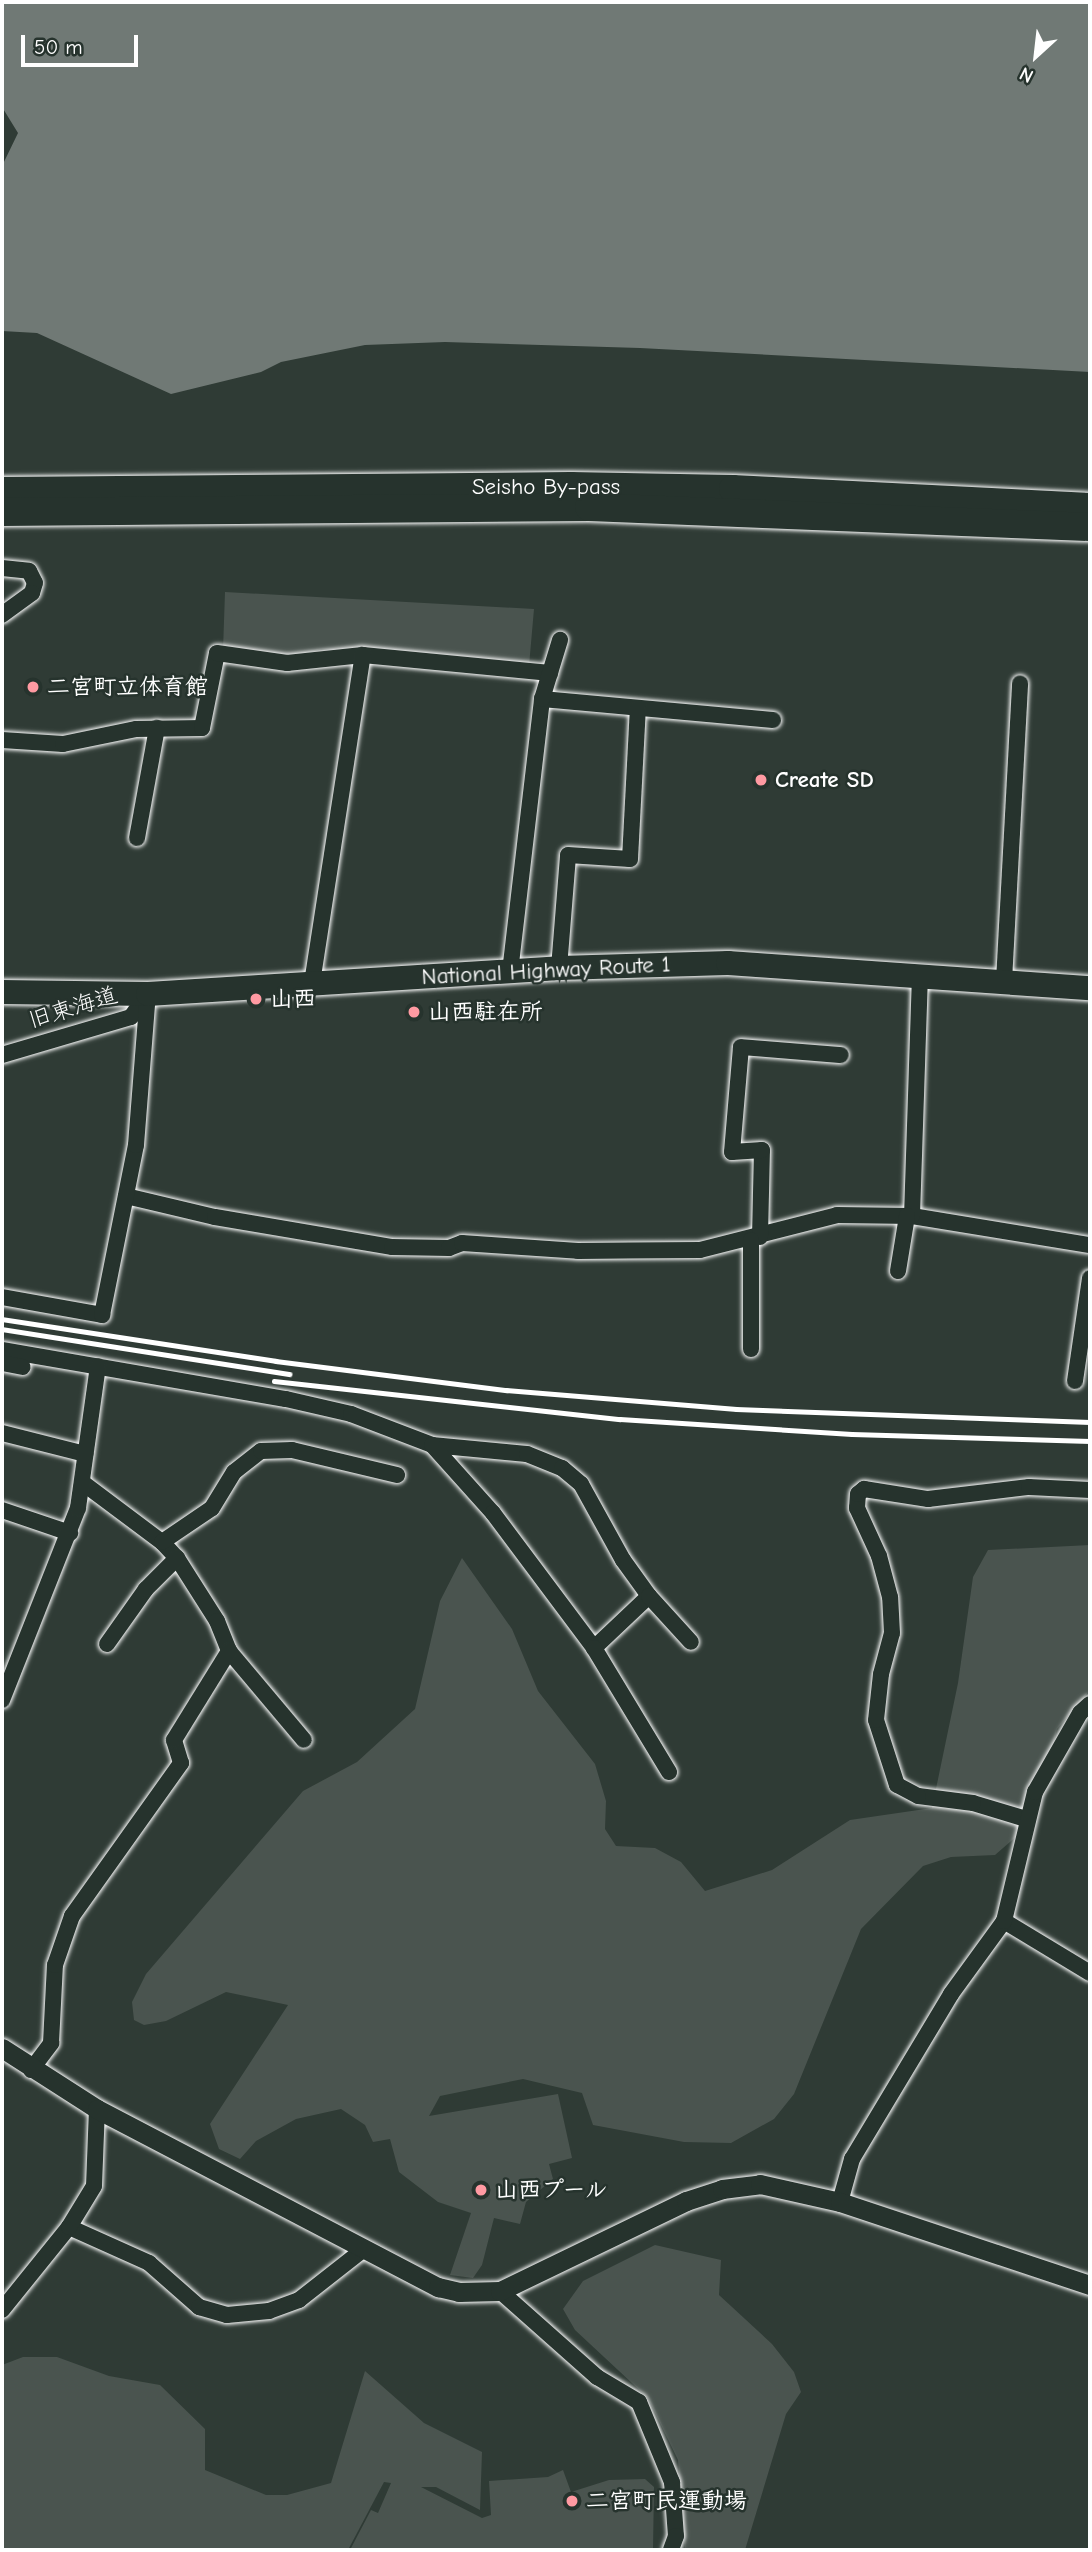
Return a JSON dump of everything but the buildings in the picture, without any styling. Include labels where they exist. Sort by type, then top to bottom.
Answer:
[{"type":"highway","name":"Seisho By-pass","points":[[2,491],[612,487],[1090,507]]},
{"type":"highway","name":"Seisho By-pass","points":[[2,512],[589,507],[1090,527]]},
{"type":"highway","name":"National Highway Route 1","points":[[2,992],[148,995],[559,968],[728,963],[1090,988]]},
{"type":"street","points":[[2,568],[29,571],[35,583],[32,593],[2,615]]},
{"type":"street","points":[[510,972],[542,699],[560,640]]},
{"type":"street","points":[[2,740],[63,744],[157,729],[202,728],[217,653],[287,663],[363,655],[550,673]]},
{"type":"street","points":[[312,983],[363,655]]},
{"type":"street","points":[[1004,981],[1020,683]]},
{"type":"street","points":[[542,699],[773,720]]},
{"type":"street","points":[[559,968],[568,855],[630,859],[638,708]]},
{"type":"street","points":[[137,838],[157,729]]},
{"type":"street","points":[[898,1271],[909,1216],[920,975]]},
{"type":"street","points":[[103,1309],[143,1095],[148,995]]},
{"type":"street","name":"旧東海道","points":[[2,1055],[131,1017],[148,995]]},
{"type":"street","points":[[751,1349],[755,1238],[762,1150],[733,1152],[741,1047],[841,1055]]},
{"type":"street","points":[[126,1196],[215,1217],[392,1247],[449,1248],[462,1243],[626,1252],[700,1250],[837,1215],[909,1216],[1090,1245]]},
{"type":"street","points":[[1074,1381],[1090,1278]]},
{"type":"street","points":[[2,1287],[103,1309]]},
{"type":"street","points":[[2,1297],[103,1309]]},
{"type":"street","points":[[2,1350],[351,1414],[432,1445],[527,1454],[562,1468],[581,1484],[623,1560],[649,1595],[691,1642]]},
{"type":"street","points":[[2,1363],[23,1367]]},
{"type":"street","points":[[2,1700],[69,1533],[83,1483],[98,1366]]},
{"type":"street","points":[[2,1433],[85,1454]]},
{"type":"street","points":[[432,1445],[493,1513],[594,1648],[669,1772]]},
{"type":"street","points":[[162,1542],[212,1508],[234,1472],[261,1451],[292,1450],[397,1475]]},
{"type":"street","points":[[83,1483],[162,1542],[177,1558],[217,1621],[229,1651],[304,1740]]},
{"type":"street","points":[[1026,1819],[973,1803],[918,1796],[897,1785],[876,1720],[881,1674],[892,1633],[890,1597],[879,1556],[857,1508],[858,1494],[864,1489],[928,1499],[1029,1487],[1090,1490]]},
{"type":"street","points":[[2,1510],[69,1533]]},
{"type":"street","points":[[107,1644],[146,1589],[177,1558]]},
{"type":"street","points":[[594,1648],[649,1595]]},
{"type":"street","points":[[31,2070],[51,2043],[55,1965],[72,1916],[181,1763],[174,1740],[229,1651]]},
{"type":"street","points":[[840,2202],[852,2159],[951,1994],[1004,1921],[1026,1819],[1059,1746],[1090,1704]]},
{"type":"street","points":[[1004,1921],[1090,1973]]},
{"type":"street","points":[[2,2048],[31,2070],[97,2109],[438,2287],[460,2292],[500,2291],[686,2201],[722,2189],[760,2184],[840,2202],[1090,2286]]},
{"type":"street","points":[[2,2310],[69,2227],[94,2186],[97,2109]]},
{"type":"street","points":[[69,2227],[149,2263],[199,2307],[227,2315],[269,2311],[299,2300],[364,2249]]},
{"type":"street","points":[[500,2291],[597,2377],[639,2402],[672,2482],[676,2536],[671,2550]]},
{"type":"shaded area","points":[[2,2],[1090,2],[1090,372],[640,348],[445,342],[365,345],[281,362],[261,372],[171,394],[37,333],[2,331],[2,166],[18,133],[2,107]]},
{"type":"shaded area","points":[[225,592],[534,609],[529,666],[322,649],[296,655],[223,650]]},
{"type":"shaded area","points":[[1090,1545],[1090,1690],[1057,1729],[1034,1821],[995,1855],[951,1857],[923,1866],[861,1929],[794,2094],[774,2119],[731,2143],[684,2142],[593,2125],[582,2093],[523,2079],[440,2096],[429,2116],[558,2094],[572,2158],[549,2164],[553,2179],[526,2202],[520,2224],[494,2218],[482,2265],[473,2278],[450,2275],[471,2213],[438,2202],[399,2172],[390,2139],[373,2142],[365,2125],[341,2109],[296,2119],[256,2141],[240,2159],[219,2149],[210,2124],[288,2005],[226,1992],[166,2021],[144,2025],[134,2020],[132,2002],[146,1974],[303,1791],[357,1762],[415,1709],[440,1601],[462,1558],[512,1629],[538,1691],[595,1764],[606,1801],[605,1829],[616,1846],[655,1848],[681,1862],[705,1891],[772,1870],[850,1820],[932,1808],[958,1683],[973,1577],[988,1550]]},
{"type":"shaded area","points":[[655,2245],[721,2260],[719,2295],[772,2344],[794,2372],[801,2392],[786,2414],[745,2550],[685,2550],[678,2460],[648,2398],[575,2330],[563,2309],[583,2281]]},
{"type":"shaded area","points":[[23,2357],[57,2357],[109,2376],[160,2385],[205,2429],[205,2470],[266,2495],[287,2495],[331,2483],[365,2371],[424,2423],[482,2452],[480,2510],[436,2487],[421,2487],[482,2518],[491,2515],[489,2481],[548,2477],[563,2470],[571,2492],[609,2480],[645,2479],[654,2487],[653,2550],[350,2550],[371,2510],[378,2513],[391,2483],[384,2482],[348,2550],[2,2550],[2,2365]]},
{"type":"railway","points":[[2,1319],[276,1361],[506,1390],[736,1409],[1090,1422]]},
{"type":"railway","points":[[2,1329],[289,1374]]},
{"type":"railway","points":[[274,1381],[620,1419],[852,1434],[1090,1441]]},
{"type":"place","name":"二宮町立体育館","points":[[33,687]]},
{"type":"place","name":"Create SD","points":[[761,780]]},
{"type":"place","name":"山西","points":[[256,999]]},
{"type":"place","name":"山西駐在所","points":[[414,1012]]},
{"type":"place","name":"山西プール","points":[[481,2190]]},
{"type":"place","name":"二宮町民運動場","points":[[572,2501]]}]
